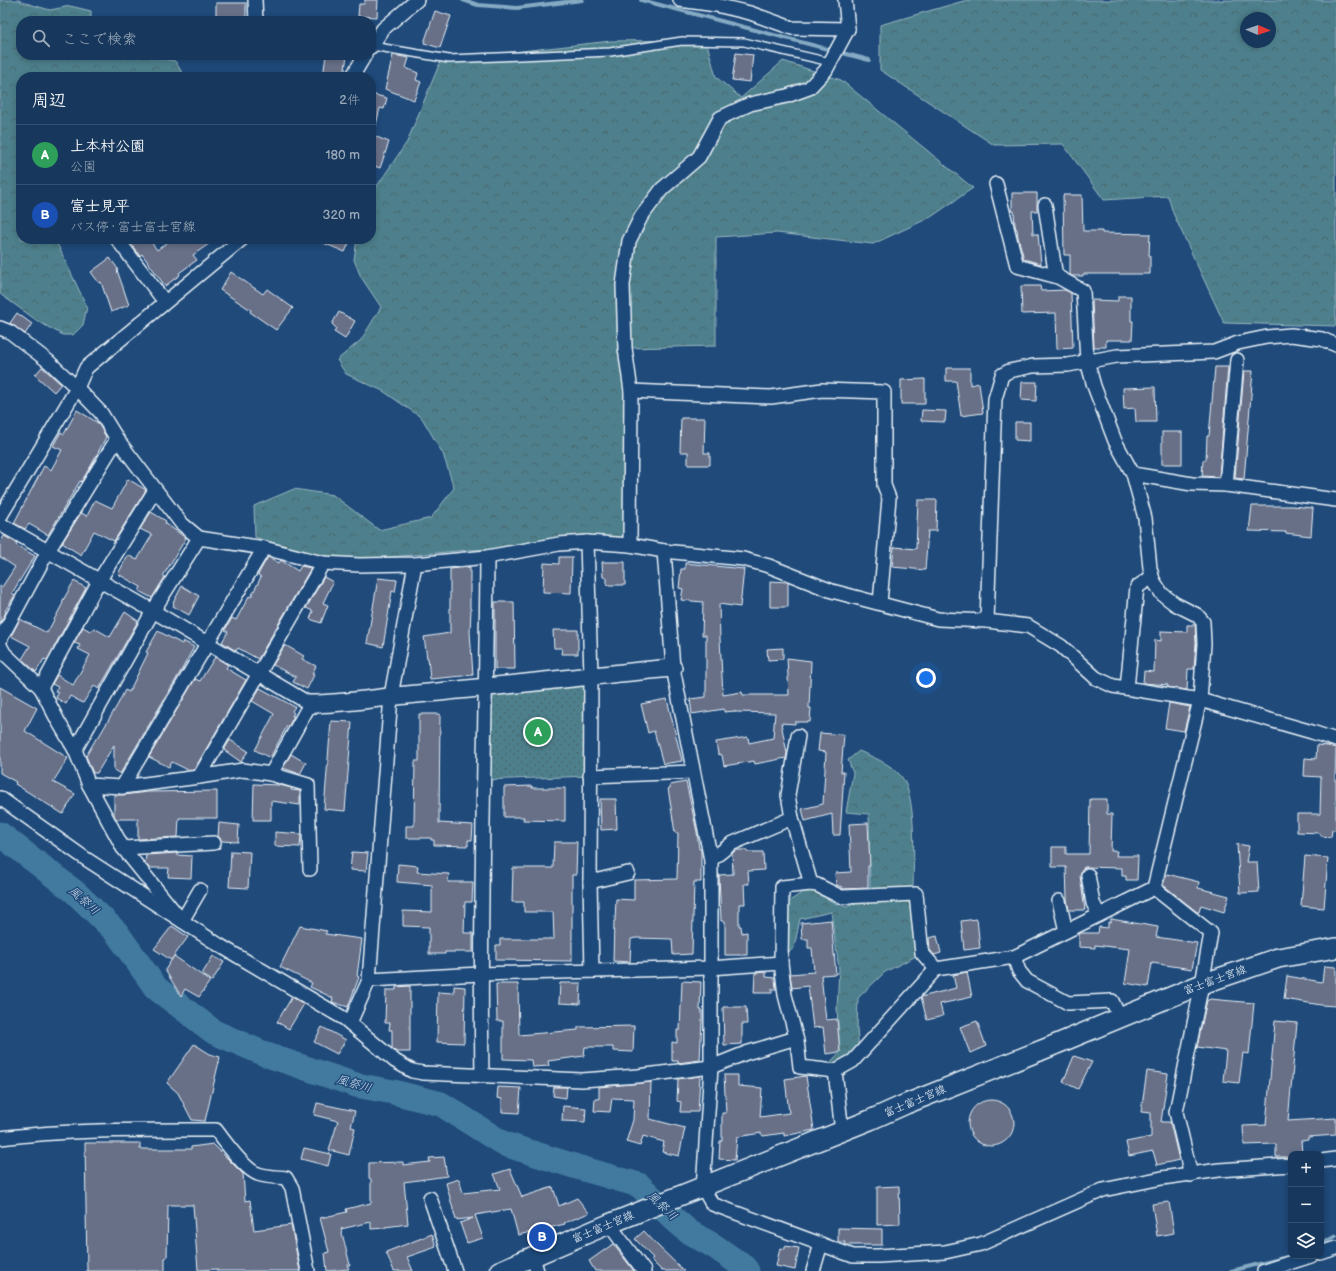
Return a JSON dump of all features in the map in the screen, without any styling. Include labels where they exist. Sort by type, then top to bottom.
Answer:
[{"type":"main road","name":"富士富士宮線","points":[[499,1271],[535,1264],[609,1224],[842,1132],[906,1104],[1202,984],[1278,958],[1336,948]]},
{"type":"street","points":[[255,0],[256,16]]},
{"type":"street","points":[[376,39],[383,29],[417,0]]},
{"type":"street","points":[[680,0],[713,2],[792,28],[848,29]]},
{"type":"street","points":[[630,545],[631,391],[625,348],[623,285],[629,241],[640,217],[662,189],[699,157],[720,118],[750,104],[787,96],[809,88],[826,70],[848,29],[846,0]]},
{"type":"street","points":[[355,72],[362,60]]},
{"type":"street","points":[[996,184],[1017,266],[1058,277],[1083,291],[1087,361],[1094,386],[1113,434],[1133,474],[1145,518],[1152,577],[1162,594],[1175,604],[1197,615],[1203,622],[1204,644],[1200,700],[1154,888]]},
{"type":"street","points":[[1045,205],[1055,271],[1058,277]]},
{"type":"street","points":[[121,244],[166,302]]},
{"type":"street","points":[[0,517],[77,388],[86,368],[236,244]]},
{"type":"street","points":[[0,328],[10,332],[48,361],[101,413],[117,439],[155,490],[181,523],[199,538],[264,548],[323,563],[359,565],[415,564],[487,556],[559,544],[587,542],[630,545],[664,551],[743,559],[769,566],[832,591],[938,619],[987,621],[1028,626],[1061,646],[1096,678],[1113,686],[1200,700],[1336,740]]},
{"type":"street","points":[[987,621],[995,399],[1002,375],[1009,371],[1033,366],[1068,365],[1117,356],[1214,352],[1238,343],[1267,337],[1291,335],[1322,340],[1336,345]]},
{"type":"street","points":[[1226,485],[1237,360]]},
{"type":"street","points":[[631,391],[771,397],[822,390],[884,392],[884,485],[888,498],[880,603]]},
{"type":"street","points":[[0,640],[48,551],[117,439]]},
{"type":"street","points":[[1133,474],[1192,484],[1226,485],[1336,500]]},
{"type":"street","points":[[41,688],[99,581],[155,490]]},
{"type":"street","points":[[0,524],[154,611],[310,704],[327,704],[391,696],[486,688],[673,668]]},
{"type":"street","points":[[75,750],[154,611],[199,538]]},
{"type":"street","points":[[587,542],[591,676],[590,882],[592,971]]},
{"type":"street","points":[[122,787],[264,548]]},
{"type":"street","points":[[664,551],[673,668],[711,860],[711,1067],[703,1188],[712,1204],[853,1256],[945,1252],[980,1244],[1103,1190],[1162,1178],[1219,1170],[1288,1165]]},
{"type":"street","points":[[482,1075],[480,974],[486,688],[487,556]]},
{"type":"street","points":[[199,777],[323,563]]},
{"type":"street","points":[[350,1023],[369,980],[391,696],[415,564]]},
{"type":"street","points":[[1127,688],[1137,587],[1152,577]]},
{"type":"street","points":[[0,645],[4,653],[41,688],[75,750],[89,785],[123,848],[182,921]]},
{"type":"street","points":[[271,774],[310,704]]},
{"type":"street","points":[[798,736],[788,796],[792,818],[810,884]]},
{"type":"street","points":[[89,785],[122,787],[242,770],[271,774],[308,785],[310,869]]},
{"type":"street","points":[[590,776],[693,772]]},
{"type":"street","points":[[0,798],[86,859],[182,921],[345,1019],[395,1061],[412,1071],[423,1074],[482,1075],[582,1080],[638,1076],[711,1067],[746,1053],[796,1038]]},
{"type":"street","points":[[711,860],[731,844],[792,818]]},
{"type":"street","points":[[123,848],[214,843]]},
{"type":"street","points":[[590,882],[628,873]]},
{"type":"street","points":[[1088,875],[1093,903],[1099,915]]},
{"type":"street","points":[[936,970],[922,953],[916,894],[841,897],[817,885],[810,884],[782,888],[782,963],[785,995],[796,1038],[800,1067],[835,1071],[853,1061],[936,970],[1014,956],[1154,888]]},
{"type":"street","points":[[1154,888],[1211,933],[1176,1112],[1191,1175]]},
{"type":"street","points":[[182,921],[200,890]]},
{"type":"street","points":[[1059,901],[1066,931]]},
{"type":"street","points":[[1014,956],[1019,971],[1027,981],[1068,1003],[1112,1001],[1120,1018]]},
{"type":"street","points":[[369,980],[480,974],[710,968],[782,963]]},
{"type":"street","points":[[835,1071],[842,1132]]},
{"type":"street","points":[[0,1138],[53,1133],[216,1130],[230,1149],[250,1170],[258,1174],[286,1178],[292,1188],[308,1271]]},
{"type":"street","points":[[1324,1161],[1336,1159]]},
{"type":"street","points":[[430,1198],[455,1271]]},
{"type":"street","points":[[609,1224],[644,1271]]},
{"type":"street","points":[[813,1271],[821,1244]]},
{"type":"street","points":[[1324,1252],[1336,1248]]},
{"type":"street","points":[[1264,1271],[1287,1267],[1304,1259]]},
{"type":"lane","points":[[376,47],[449,59],[610,52],[682,41],[744,42],[830,62]]},
{"type":"green space","points":[[0,0],[19,0],[50,10],[70,6],[91,11],[91,16],[16,16],[16,60],[169,60],[175,61],[182,72],[16,72],[16,244],[57,244],[87,307],[83,325],[73,335],[63,335],[39,322],[0,294]]},
{"type":"green space","points":[[967,0],[1336,0],[1336,326],[1224,323],[1173,213],[1168,196],[1104,200],[1063,144],[994,145],[880,70],[880,25]]},
{"type":"green space","points":[[706,40],[716,77],[741,98],[783,61],[841,80],[973,188],[931,217],[873,244],[777,233],[716,237],[716,346],[625,348],[630,545],[468,550],[323,563],[255,537],[254,506],[294,489],[333,495],[379,530],[431,518],[454,488],[443,454],[422,418],[383,391],[346,374],[337,360],[361,340],[381,307],[361,277],[354,260],[356,244],[376,244],[376,188],[407,142],[441,60],[611,41]]},
{"type":"green space","points":[[591,676],[590,776],[484,780],[486,688]]},
{"type":"green space","points":[[859,751],[882,761],[897,772],[901,776],[906,786],[910,799],[914,848],[914,914],[918,955],[885,972],[858,998],[857,1029],[859,1051],[845,1067],[827,1066],[840,1052],[837,1008],[839,969],[831,912],[800,919],[794,948],[785,955],[788,902],[809,888],[846,907],[870,895],[869,814],[846,812],[853,773],[848,760]]},
{"type":"building","points":[[365,0],[378,0],[377,17],[358,16],[359,4],[364,4]]},
{"type":"building","points":[[216,3],[246,3],[246,16],[216,16]]},
{"type":"building","points":[[435,11],[451,16],[440,48],[424,43]]},
{"type":"building","points":[[736,53],[753,55],[750,82],[732,80]]},
{"type":"building","points":[[393,55],[409,58],[406,68],[418,73],[416,80],[421,82],[414,100],[385,89]]},
{"type":"building","points":[[325,60],[346,60],[345,72],[324,72]]},
{"type":"building","points":[[376,95],[387,98],[384,109],[380,108],[376,125]]},
{"type":"building","points":[[376,137],[389,142],[380,168],[376,167]]},
{"type":"building","points":[[1012,193],[1037,193],[1037,211],[1032,211],[1033,234],[1038,234],[1041,264],[1024,259],[1015,225],[1014,211],[1012,211]]},
{"type":"building","points":[[1063,195],[1082,195],[1083,231],[1150,234],[1150,274],[1070,275],[1070,255],[1064,255]]},
{"type":"building","points":[[131,244],[153,244],[157,250],[165,244],[209,244],[193,255],[197,260],[179,273],[180,275],[165,286],[142,254],[140,256]]},
{"type":"building","points":[[326,244],[349,244],[345,252]]},
{"type":"building","points":[[110,258],[118,269],[117,270],[129,305],[111,312],[101,282],[99,283],[91,272]]},
{"type":"building","points":[[231,272],[263,294],[267,289],[293,308],[276,330],[250,312],[251,310],[220,290]]},
{"type":"building","points":[[1021,286],[1040,286],[1041,291],[1065,290],[1071,293],[1073,348],[1057,349],[1056,313],[1022,314]]},
{"type":"building","points":[[1118,296],[1131,296],[1131,321],[1133,321],[1132,340],[1106,340],[1106,347],[1094,347],[1092,300],[1118,301]]},
{"type":"building","points":[[339,312],[355,321],[345,339],[334,332],[336,328],[332,324]]},
{"type":"building","points":[[17,313],[32,324],[25,334],[10,323]]},
{"type":"building","points":[[42,367],[61,384],[54,392],[35,375]]},
{"type":"building","points":[[1215,367],[1228,367],[1219,477],[1202,476],[1203,460],[1206,460],[1207,436],[1209,436]]},
{"type":"building","points":[[946,368],[970,368],[970,385],[979,383],[983,413],[961,416],[956,381],[946,381]]},
{"type":"building","points":[[1244,371],[1253,371],[1244,479],[1235,478]]},
{"type":"building","points":[[925,379],[925,404],[901,404],[901,380]]},
{"type":"building","points":[[1022,382],[1037,382],[1036,401],[1021,400]]},
{"type":"building","points":[[1155,387],[1156,422],[1136,422],[1135,408],[1124,409],[1123,388]]},
{"type":"building","points":[[77,410],[98,423],[106,437],[91,466],[81,482],[80,481],[48,535],[29,524],[25,529],[14,523],[44,466],[51,470],[62,450],[53,446],[61,432],[64,434]]},
{"type":"building","points":[[922,410],[946,411],[945,422],[921,421]]},
{"type":"building","points":[[681,418],[705,418],[704,453],[710,453],[710,465],[688,465],[688,452],[680,452]]},
{"type":"building","points":[[1015,422],[1030,422],[1030,441],[1015,440]]},
{"type":"building","points":[[1162,432],[1182,432],[1182,464],[1162,464]]},
{"type":"building","points":[[128,479],[146,490],[114,541],[94,531],[81,555],[62,543],[81,513],[87,516],[95,500],[112,508]]},
{"type":"building","points":[[918,500],[937,500],[936,531],[928,531],[925,570],[892,567],[894,547],[916,549]]},
{"type":"building","points":[[1252,506],[1293,506],[1313,508],[1311,536],[1285,533],[1286,532],[1249,531]]},
{"type":"building","points":[[151,512],[166,521],[165,523],[186,538],[163,576],[165,577],[152,598],[139,591],[141,587],[118,574],[128,555],[137,560],[152,535],[140,529]]},
{"type":"building","points":[[4,536],[35,556],[12,593],[15,595],[5,611],[6,612],[0,623],[0,586],[2,587],[15,567],[0,557],[0,543]]},
{"type":"building","points":[[268,557],[279,563],[281,560],[298,571],[301,566],[311,568],[258,659],[238,648],[236,651],[222,642],[228,632],[225,630],[232,618],[236,620],[249,596],[251,597],[261,577],[258,575]]},
{"type":"building","points":[[559,557],[572,557],[571,593],[543,592],[544,563],[559,564]]},
{"type":"building","points":[[602,562],[625,562],[625,585],[607,585],[607,578],[603,577]]},
{"type":"building","points":[[685,563],[744,569],[740,607],[719,604],[723,695],[742,692],[743,695],[789,695],[787,658],[811,661],[809,708],[811,708],[810,722],[795,722],[795,724],[781,723],[787,753],[786,758],[755,764],[754,761],[724,766],[722,755],[718,754],[716,742],[748,737],[749,743],[773,738],[775,713],[735,711],[724,712],[724,709],[692,714],[690,699],[706,697],[706,635],[702,635],[703,602],[681,600],[683,589],[679,588],[681,569],[685,569]]},
{"type":"building","points":[[470,567],[470,632],[473,675],[430,679],[424,637],[450,633],[450,569]]},
{"type":"building","points":[[324,577],[333,582],[323,603],[328,605],[321,623],[310,619],[313,611],[306,608]]},
{"type":"building","points":[[378,578],[397,580],[395,592],[392,591],[383,647],[367,643]]},
{"type":"building","points":[[74,581],[86,588],[47,660],[44,659],[36,672],[22,659],[30,646],[11,636],[20,619],[47,633]]},
{"type":"building","points":[[770,581],[788,582],[788,607],[770,607]]},
{"type":"building","points":[[182,586],[199,596],[189,615],[173,606],[173,603]]},
{"type":"building","points":[[495,602],[514,602],[515,669],[495,669]]},
{"type":"building","points":[[125,612],[138,621],[99,689],[94,686],[83,703],[70,696],[66,704],[56,698],[58,693],[55,691],[58,687],[52,684],[57,675],[73,685],[90,655],[78,649],[80,645],[74,643],[83,627],[90,631],[94,628],[110,637]]},
{"type":"building","points":[[1187,625],[1195,625],[1196,643],[1194,669],[1188,669],[1187,690],[1167,687],[1168,685],[1143,683],[1144,671],[1154,672],[1155,640],[1161,641],[1161,631],[1187,632]]},
{"type":"building","points":[[553,630],[578,630],[578,654],[561,654],[562,648],[554,648]]},
{"type":"building","points":[[158,631],[182,644],[183,641],[194,647],[120,774],[114,770],[114,745],[97,773],[93,773],[86,756],[125,690],[129,692],[148,653],[146,652]]},
{"type":"building","points":[[285,645],[304,656],[302,659],[316,666],[312,674],[314,675],[307,689],[293,682],[296,677],[273,665]]},
{"type":"building","points":[[783,648],[783,659],[768,660],[767,649]]},
{"type":"building","points":[[215,657],[228,665],[226,668],[246,680],[194,770],[188,770],[172,762],[169,767],[149,757],[195,679],[200,681]]},
{"type":"building","points":[[0,687],[37,708],[25,731],[68,758],[53,782],[75,794],[63,814],[0,773]]},
{"type":"building","points":[[260,688],[295,707],[292,711],[294,713],[292,716],[294,716],[270,758],[255,750],[274,714],[252,701]]},
{"type":"building","points":[[667,699],[682,761],[663,764],[654,731],[648,733],[641,704]]},
{"type":"building","points":[[1169,703],[1190,707],[1184,731],[1165,728]]},
{"type":"building","points":[[419,714],[440,714],[439,823],[473,825],[472,840],[468,840],[468,846],[434,845],[434,840],[431,840],[431,838],[406,838],[406,826],[414,826],[415,761],[419,761]]},
{"type":"building","points":[[331,721],[352,722],[345,811],[324,809]]},
{"type":"building","points":[[820,733],[844,735],[841,772],[844,772],[840,835],[833,835],[832,814],[805,821],[802,809],[823,804],[826,752],[818,751]]},
{"type":"building","points":[[230,740],[248,751],[241,762],[224,750]]},
{"type":"building","points":[[1317,745],[1336,748],[1336,830],[1332,830],[1331,837],[1321,836],[1320,833],[1297,832],[1297,814],[1320,814],[1321,777],[1304,776],[1305,758],[1316,759]]},
{"type":"building","points":[[291,754],[306,763],[300,774],[283,768]]},
{"type":"building","points":[[686,782],[697,832],[699,849],[701,849],[701,882],[694,882],[692,954],[673,955],[672,939],[636,938],[631,939],[630,962],[613,961],[616,899],[634,900],[634,880],[677,879],[678,833],[675,833],[668,788],[670,788],[670,785]]},
{"type":"building","points":[[254,784],[279,785],[292,788],[291,790],[300,791],[300,805],[271,801],[271,820],[253,820]]},
{"type":"building","points":[[532,786],[532,788],[565,788],[565,821],[523,820],[524,817],[504,817],[504,787]]},
{"type":"building","points":[[217,791],[217,818],[179,818],[178,837],[138,839],[138,819],[116,819],[114,815],[114,795],[147,792]]},
{"type":"building","points":[[600,799],[616,799],[617,829],[601,830]]},
{"type":"building","points":[[1090,799],[1107,799],[1107,814],[1112,814],[1111,851],[1117,851],[1116,856],[1138,856],[1137,880],[1126,880],[1126,876],[1122,876],[1122,868],[1084,867],[1080,876],[1085,910],[1069,910],[1067,899],[1066,867],[1052,867],[1052,847],[1066,847],[1066,854],[1089,854]]},
{"type":"building","points":[[219,823],[239,825],[238,842],[222,841],[218,836]]},
{"type":"building","points":[[868,823],[870,866],[868,866],[868,888],[843,889],[842,887],[836,885],[835,873],[851,872],[849,824]]},
{"type":"building","points":[[275,832],[301,834],[300,847],[275,846]]},
{"type":"building","points":[[554,842],[577,842],[576,875],[572,875],[572,961],[496,960],[496,945],[500,945],[500,939],[554,939],[553,912],[524,912],[524,902],[512,902],[513,868],[553,868]]},
{"type":"building","points":[[1237,844],[1249,846],[1246,862],[1257,862],[1259,892],[1240,893]]},
{"type":"building","points":[[737,850],[747,850],[747,852],[763,852],[764,870],[748,871],[749,884],[744,884],[745,904],[739,904],[739,926],[741,926],[742,933],[747,932],[747,955],[725,955],[725,921],[721,921],[719,875],[733,874],[732,853]]},
{"type":"building","points":[[231,851],[250,852],[248,888],[229,887]]},
{"type":"building","points":[[352,852],[368,853],[366,871],[350,870]]},
{"type":"building","points":[[177,853],[177,855],[192,856],[191,878],[168,877],[169,868],[149,868],[145,863],[146,855]]},
{"type":"building","points":[[1305,856],[1328,858],[1324,908],[1301,906]]},
{"type":"building","points":[[398,864],[418,866],[417,872],[449,874],[448,882],[473,882],[472,902],[465,902],[464,933],[473,933],[473,952],[445,952],[445,954],[429,954],[429,927],[403,926],[403,911],[432,912],[432,885],[397,882]]},
{"type":"building","points":[[1167,874],[1199,882],[1198,888],[1229,896],[1224,912],[1201,905],[1199,912],[1197,912],[1163,885]]},
{"type":"building","points":[[977,919],[980,948],[964,950],[961,921]]},
{"type":"building","points":[[1111,919],[1158,927],[1156,937],[1197,943],[1192,969],[1152,963],[1148,987],[1125,983],[1130,949],[1095,945],[1095,948],[1079,947],[1079,934],[1098,933],[1099,927],[1108,928],[1108,922],[1111,923]]},
{"type":"building","points":[[831,920],[836,974],[821,975],[826,1020],[837,1019],[840,1052],[826,1054],[823,1027],[813,1028],[808,986],[792,988],[790,974],[814,972],[812,948],[808,948],[808,939],[802,939],[801,923]]},
{"type":"building","points":[[172,926],[188,937],[171,960],[154,949]]},
{"type":"building","points":[[300,926],[327,931],[325,934],[362,939],[357,976],[359,977],[348,1007],[332,1002],[333,998],[310,987],[312,983],[280,967]]},
{"type":"building","points":[[937,936],[941,953],[934,955],[930,950],[929,938]]},
{"type":"building","points":[[174,956],[210,981],[199,997],[185,989],[181,996],[165,970]]},
{"type":"building","points":[[213,956],[224,962],[212,981],[202,974]]},
{"type":"building","points":[[1324,966],[1336,967],[1336,1006],[1284,999],[1287,976],[1322,982]]},
{"type":"building","points":[[766,972],[766,977],[775,978],[776,989],[772,989],[772,993],[754,993],[755,973]]},
{"type":"building","points":[[967,972],[972,997],[940,1004],[943,1016],[927,1020],[921,997],[956,988],[953,975]]},
{"type":"building","points":[[682,981],[701,982],[700,1010],[702,1010],[702,1019],[700,1060],[678,1063],[678,1061],[672,1061],[672,1042],[677,1043],[677,1030],[680,1030]]},
{"type":"building","points":[[560,983],[581,983],[580,1004],[559,1003]]},
{"type":"building","points":[[496,984],[518,984],[519,1035],[578,1030],[578,1027],[634,1026],[633,1052],[613,1051],[613,1047],[585,1047],[584,1056],[548,1061],[549,1066],[532,1067],[531,1060],[503,1059],[503,1021],[497,1021]]},
{"type":"building","points":[[410,986],[410,1052],[396,1052],[392,1048],[392,1030],[389,1030],[390,1023],[385,1023],[386,990],[396,990],[396,987]]},
{"type":"building","points":[[454,986],[465,987],[464,1043],[437,1042],[438,992],[454,993]]},
{"type":"building","points":[[292,997],[304,1004],[289,1029],[277,1022]]},
{"type":"building","points":[[1207,1000],[1254,1003],[1249,1054],[1243,1053],[1239,1083],[1223,1081],[1226,1051],[1197,1047]]},
{"type":"building","points":[[723,1007],[746,1007],[747,1024],[742,1024],[742,1044],[724,1045]]},
{"type":"building","points":[[977,1021],[986,1046],[970,1053],[960,1027]]},
{"type":"building","points":[[1275,1021],[1297,1023],[1288,1121],[1336,1118],[1336,1135],[1308,1137],[1308,1140],[1301,1141],[1302,1151],[1288,1151],[1288,1157],[1276,1157],[1276,1144],[1244,1145],[1243,1126],[1266,1125]]},
{"type":"building","points":[[322,1027],[346,1040],[337,1054],[314,1042]]},
{"type":"building","points":[[194,1044],[210,1054],[220,1057],[205,1121],[192,1120],[178,1093],[167,1083]]},
{"type":"building","points":[[1074,1056],[1092,1062],[1078,1089],[1063,1082]]},
{"type":"building","points":[[1147,1071],[1168,1074],[1161,1122],[1170,1122],[1179,1160],[1157,1165],[1153,1151],[1129,1156],[1126,1142],[1151,1137],[1151,1113],[1141,1112]]},
{"type":"building","points":[[724,1075],[738,1075],[738,1086],[762,1088],[760,1117],[789,1113],[785,1079],[806,1076],[814,1130],[784,1136],[784,1133],[763,1136],[761,1133],[737,1137],[735,1160],[719,1159],[720,1141],[722,1141],[722,1113],[726,1113]]},
{"type":"building","points":[[700,1076],[698,1112],[680,1112],[681,1102],[677,1101],[678,1079]]},
{"type":"building","points":[[651,1082],[650,1119],[685,1128],[679,1156],[662,1152],[664,1142],[643,1136],[640,1146],[626,1142],[633,1120],[634,1099],[612,1098],[610,1112],[594,1111],[595,1099],[599,1099],[599,1087]]},
{"type":"building","points":[[498,1087],[521,1088],[519,1113],[502,1112],[502,1099],[497,1098]]},
{"type":"building","points":[[554,1087],[567,1087],[566,1098],[553,1096]]},
{"type":"building","points":[[987,1100],[995,1100],[1004,1104],[1010,1110],[1014,1123],[1010,1136],[1004,1142],[995,1146],[987,1146],[978,1142],[972,1136],[968,1127],[968,1119],[972,1110],[978,1104]]},
{"type":"building","points":[[317,1103],[355,1111],[351,1127],[355,1128],[349,1155],[329,1150],[338,1121],[314,1115]]},
{"type":"building","points":[[563,1106],[586,1108],[585,1122],[562,1121]]},
{"type":"building","points":[[85,1143],[140,1143],[140,1149],[191,1149],[191,1147],[213,1144],[243,1174],[245,1201],[250,1200],[254,1230],[291,1225],[300,1271],[198,1270],[193,1205],[168,1205],[167,1257],[165,1258],[165,1271],[87,1271]]},
{"type":"building","points":[[304,1148],[331,1154],[328,1166],[301,1159]]},
{"type":"building","points":[[444,1157],[447,1176],[404,1182],[408,1224],[371,1229],[371,1222],[341,1229],[350,1265],[347,1265],[349,1269],[327,1271],[325,1253],[329,1252],[320,1218],[347,1212],[346,1209],[371,1203],[369,1163],[403,1162],[403,1165],[430,1162],[429,1158]]},
{"type":"building","points":[[510,1169],[522,1197],[553,1187],[559,1206],[577,1198],[589,1213],[564,1223],[565,1224],[518,1235],[511,1209],[475,1215],[483,1238],[467,1243],[460,1223],[473,1218],[456,1220],[446,1183],[459,1179],[463,1193],[500,1189],[494,1174]]},
{"type":"building","points":[[899,1186],[900,1224],[877,1225],[877,1187]]},
{"type":"building","points":[[1169,1202],[1174,1233],[1157,1236],[1152,1204]]},
{"type":"building","points":[[838,1228],[882,1229],[882,1245],[847,1245],[845,1242],[838,1242]]},
{"type":"building","points":[[644,1231],[684,1271],[662,1271],[651,1260],[653,1258],[635,1239]]},
{"type":"building","points":[[432,1234],[436,1247],[407,1257],[413,1271],[394,1271],[386,1252]]},
{"type":"building","points":[[613,1244],[634,1271],[595,1271],[589,1261]]},
{"type":"building","points":[[785,1246],[799,1248],[795,1270],[776,1266],[780,1248],[785,1249]]},
{"type":"waterway","points":[[463,0],[478,5],[517,8],[582,0]]},
{"type":"waterway","points":[[641,0],[869,60]]},
{"type":"waterway","name":"風祭川","points":[[0,834],[76,893],[117,933],[156,988],[214,1032],[267,1055],[356,1085],[393,1092],[441,1104],[504,1144],[639,1185],[689,1232],[714,1246],[744,1267],[747,1271]]},
{"type":"waterway","points":[[1324,1242],[1336,1236]]},
{"type":"waterway","points":[[1231,1271],[1287,1257]]},
{"type":"place","name":"上本村公園","points":[[538,732]]},
{"type":"place","name":"富士見平","points":[[542,1237]]}]
